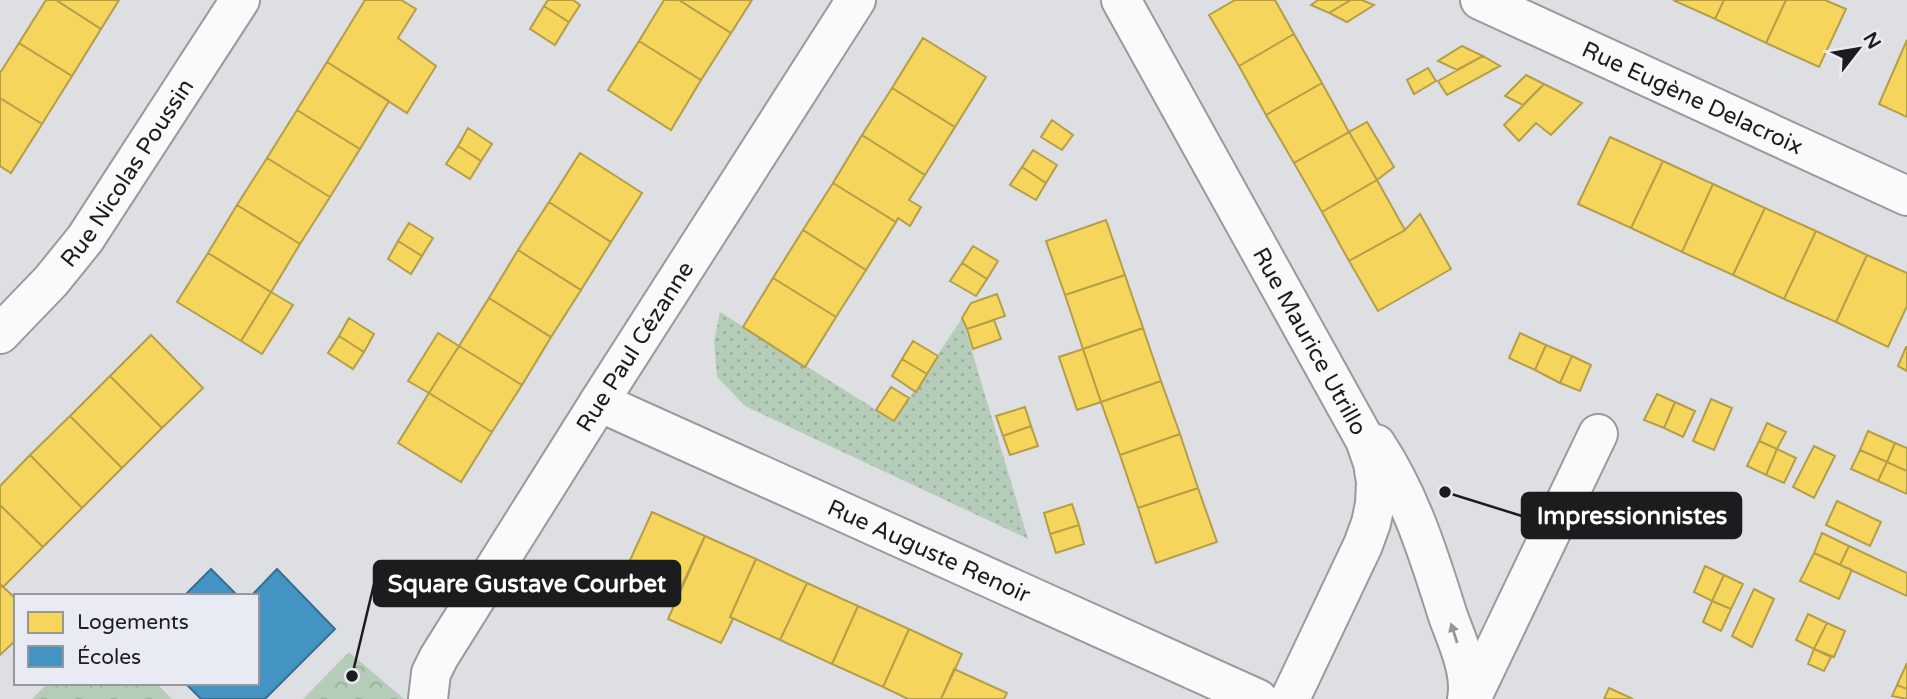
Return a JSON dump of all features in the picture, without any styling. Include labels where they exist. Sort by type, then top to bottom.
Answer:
[{"type":"street","name":"Rue Nicolas Poussin","points":[[0,334],[51,281],[85,239],[240,0]]},
{"type":"street","name":"Rue Paul Cézanne","points":[[426,690],[599,402],[856,0]]},
{"type":"street","name":"Rue Maurice Utrillo","points":[[1121,0],[1365,440],[1373,463],[1375,504],[1363,545],[1264,698]]},
{"type":"street","name":"Rue Eugène Delacroix","points":[[1480,0],[1907,196]]},
{"type":"street","name":"Rue Auguste Renoir","points":[[599,402],[1264,698]]},
{"type":"street","points":[[1344,404],[1395,473],[1419,527],[1466,671],[1469,699]]},
{"type":"street","points":[[1469,699],[1598,434]]},
{"type":"green space","points":[[720,312],[894,421],[962,318],[1028,539],[745,406],[717,377],[714,341]]},
{"type":"green space","points":[[349,652],[404,699],[303,699]]},
{"type":"green space","points":[[46,685],[158,685],[172,699],[32,699]]},
{"type":"building: Logements","points":[[46,0],[56,0],[101,29],[72,76],[19,43]]},
{"type":"building: Logements","points":[[56,0],[119,0],[101,29]]},
{"type":"building: Logements","points":[[365,0],[401,0],[416,9],[398,38],[436,66],[407,113],[327,62]]},
{"type":"building: Logements","points":[[548,0],[573,0],[580,5],[569,22],[544,6]]},
{"type":"building: Logements","points":[[664,0],[679,0],[731,33],[701,80],[639,41]]},
{"type":"building: Logements","points":[[679,0],[752,0],[731,33]]},
{"type":"building: Logements","points":[[1235,0],[1275,0],[1294,34],[1239,66],[1209,15]]},
{"type":"building: Logements","points":[[1318,0],[1351,0],[1329,13],[1311,5]]},
{"type":"building: Logements","points":[[1351,0],[1362,0],[1374,5],[1347,22],[1329,13]]},
{"type":"building: Logements","points":[[1673,0],[1724,0],[1715,19]]},
{"type":"building: Logements","points":[[1724,0],[1786,0],[1766,43],[1715,19]]},
{"type":"building: Logements","points":[[1786,0],[1825,0],[1846,9],[1819,67],[1766,43]]},
{"type":"building: Logements","points":[[544,6],[569,22],[555,45],[530,29]]},
{"type":"building: Logements","points":[[1294,34],[1322,83],[1266,115],[1239,66]]},
{"type":"building: Logements","points":[[923,38],[986,77],[955,127],[892,88]]},
{"type":"building: Logements","points":[[1907,40],[1907,117],[1879,104]]},
{"type":"building: Logements","points":[[639,41],[701,80],[671,130],[608,90]]},
{"type":"building: Logements","points":[[19,43],[72,76],[42,124],[0,98],[0,73]]},
{"type":"building: Logements","points":[[1462,46],[1483,56],[1457,70],[1438,61]]},
{"type":"building: Logements","points":[[1483,56],[1500,66],[1447,95],[1438,81]]},
{"type":"building: Logements","points":[[327,62],[389,101],[360,149],[297,110]]},
{"type":"building: Logements","points":[[1428,68],[1436,81],[1414,94],[1407,80]]},
{"type":"building: Logements","points":[[1526,75],[1544,84],[1523,105],[1505,96]]},
{"type":"building: Logements","points":[[1322,83],[1349,132],[1294,163],[1266,115]]},
{"type":"building: Logements","points":[[1544,84],[1582,103],[1551,135],[1536,123],[1519,141],[1504,125]]},
{"type":"building: Logements","points":[[892,88],[955,127],[925,175],[862,135]]},
{"type":"building: Logements","points":[[0,98],[42,124],[11,173],[0,166]]},
{"type":"building: Logements","points":[[297,110],[360,149],[330,197],[267,158]]},
{"type":"building: Logements","points":[[1052,120],[1073,135],[1062,150],[1041,137]]},
{"type":"building: Logements","points":[[1367,122],[1394,167],[1377,180],[1349,132]]},
{"type":"building: Logements","points":[[468,128],[492,144],[481,161],[458,146]]},
{"type":"building: Logements","points":[[1349,132],[1377,180],[1322,212],[1294,163]]},
{"type":"building: Logements","points":[[862,135],[925,175],[909,200],[921,207],[910,226],[898,218],[896,222],[833,183]]},
{"type":"building: Logements","points":[[1610,137],[1663,161],[1631,228],[1578,204]]},
{"type":"building: Logements","points":[[458,146],[481,161],[470,179],[446,164]]},
{"type":"building: Logements","points":[[1033,150],[1057,165],[1046,183],[1022,167]]},
{"type":"building: Logements","points":[[580,153],[642,193],[611,242],[549,202]]},
{"type":"building: Logements","points":[[267,158],[330,197],[300,244],[237,205]]},
{"type":"building: Logements","points":[[1663,161],[1713,184],[1682,252],[1631,228]]},
{"type":"building: Logements","points":[[1022,167],[1046,183],[1036,200],[1010,185]]},
{"type":"building: Logements","points":[[1377,180],[1405,230],[1349,261],[1322,212]]},
{"type":"building: Logements","points":[[833,183],[896,222],[866,270],[803,230]]},
{"type":"building: Logements","points":[[1713,184],[1765,208],[1733,275],[1682,252]]},
{"type":"building: Logements","points":[[549,202],[611,242],[581,290],[518,250]]},
{"type":"building: Logements","points":[[237,205],[300,244],[271,292],[208,253]]},
{"type":"building: Logements","points":[[1765,208],[1816,231],[1784,299],[1733,275]]},
{"type":"building: Logements","points":[[1420,214],[1451,269],[1378,311],[1349,261],[1405,230]]},
{"type":"building: Logements","points":[[1106,220],[1125,275],[1065,295],[1046,241]]},
{"type":"building: Logements","points":[[409,223],[433,238],[422,256],[398,241]]},
{"type":"building: Logements","points":[[803,230],[866,270],[836,317],[773,278]]},
{"type":"building: Logements","points":[[1816,231],[1867,255],[1836,322],[1784,299]]},
{"type":"building: Logements","points":[[398,241],[422,256],[411,274],[388,259]]},
{"type":"building: Logements","points":[[973,246],[998,261],[987,279],[962,263]]},
{"type":"building: Logements","points":[[518,250],[581,290],[551,337],[489,298]]},
{"type":"building: Logements","points":[[208,253],[271,292],[241,341],[177,302]]},
{"type":"building: Logements","points":[[1867,255],[1907,273],[1907,306],[1888,347],[1836,322]]},
{"type":"building: Logements","points":[[962,263],[987,279],[976,296],[950,281]]},
{"type":"building: Logements","points":[[1125,275],[1143,328],[1083,349],[1065,295]]},
{"type":"building: Logements","points":[[773,278],[836,317],[805,367],[743,327]]},
{"type":"building: Logements","points":[[271,292],[293,305],[262,354],[241,341]]},
{"type":"building: Logements","points":[[997,294],[1005,316],[967,329],[962,318],[971,303]]},
{"type":"building: Logements","points":[[489,298],[551,337],[522,385],[459,346]]},
{"type":"building: Logements","points":[[349,318],[374,334],[364,352],[339,336]]},
{"type":"building: Logements","points":[[994,320],[1001,339],[973,349],[967,329]]},
{"type":"building: Logements","points":[[1143,328],[1161,381],[1101,402],[1083,349]]},
{"type":"building: Logements","points":[[438,333],[459,346],[429,393],[408,381]]},
{"type":"building: Logements","points":[[1520,333],[1546,345],[1535,370],[1509,358]]},
{"type":"building: Logements","points":[[151,335],[203,388],[162,428],[110,376]]},
{"type":"building: Logements","points":[[339,336],[364,352],[353,369],[328,353]]},
{"type":"building: Logements","points":[[913,341],[938,356],[927,374],[902,359]]},
{"type":"building: Logements","points":[[1546,345],[1572,356],[1560,383],[1535,370]]},
{"type":"building: Logements","points":[[459,346],[522,385],[492,432],[429,393]]},
{"type":"building: Logements","points":[[1907,347],[1907,371],[1898,366]]},
{"type":"building: Logements","points":[[1083,349],[1101,402],[1077,410],[1059,357]]},
{"type":"building: Logements","points":[[1572,356],[1591,365],[1580,391],[1560,383]]},
{"type":"building: Logements","points":[[902,359],[927,374],[916,392],[892,376]]},
{"type":"building: Logements","points":[[110,376],[162,428],[122,468],[70,416]]},
{"type":"building: Logements","points":[[1161,381],[1180,434],[1120,455],[1101,402]]},
{"type":"building: Logements","points":[[891,387],[909,398],[894,421],[876,410]]},
{"type":"building: Logements","points":[[429,393],[492,432],[461,482],[398,443]]},
{"type":"building: Logements","points":[[1657,394],[1675,402],[1664,428],[1644,420]]},
{"type":"building: Logements","points":[[1711,399],[1732,408],[1714,450],[1693,441]]},
{"type":"building: Logements","points":[[1675,402],[1695,411],[1683,437],[1664,428]]},
{"type":"building: Logements","points":[[1025,407],[1031,426],[1003,436],[996,416]]},
{"type":"building: Logements","points":[[70,416],[122,468],[82,508],[30,455]]},
{"type":"building: Logements","points":[[1767,423],[1786,432],[1777,449],[1759,441]]},
{"type":"building: Logements","points":[[1031,426],[1038,446],[1010,455],[1003,436]]},
{"type":"building: Logements","points":[[1868,431],[1895,443],[1887,462],[1860,450]]},
{"type":"building: Logements","points":[[1180,434],[1198,488],[1138,508],[1120,455]]},
{"type":"building: Logements","points":[[1759,441],[1777,449],[1766,475],[1747,466]]},
{"type":"building: Logements","points":[[1895,443],[1907,448],[1907,471],[1887,462]]},
{"type":"building: Logements","points":[[1814,446],[1835,456],[1814,498],[1793,487]]},
{"type":"building: Logements","points":[[1777,449],[1796,458],[1784,483],[1766,475]]},
{"type":"building: Logements","points":[[1860,450],[1887,462],[1878,481],[1851,469]]},
{"type":"building: Logements","points":[[30,455],[82,508],[43,547],[0,505],[0,486]]},
{"type":"building: Logements","points":[[1887,462],[1907,471],[1907,494],[1878,481]]},
{"type":"building: Logements","points":[[1198,488],[1217,542],[1156,563],[1138,508]]},
{"type":"building: Logements","points":[[1837,501],[1881,522],[1870,546],[1826,525]]},
{"type":"building: Logements","points":[[1072,504],[1079,525],[1050,534],[1044,513]]},
{"type":"building: Logements","points":[[0,505],[43,547],[3,587],[0,584]]},
{"type":"building: Logements","points":[[652,512],[705,536],[678,594],[626,569]]},
{"type":"building: Logements","points":[[1079,525],[1084,544],[1056,553],[1050,534]]},
{"type":"building: Logements","points":[[1822,533],[1849,546],[1840,565],[1814,553]]},
{"type":"building: Logements","points":[[705,536],[756,559],[721,643],[668,619]]},
{"type":"building: Logements","points":[[1849,546],[1907,573],[1907,596],[1840,565]]},
{"type":"building: Logements","points":[[1814,553],[1852,570],[1839,599],[1800,581]]},
{"type":"building: Logements","points":[[756,559],[807,583],[780,640],[730,617]]},
{"type":"building: Logements","points":[[1705,566],[1724,575],[1712,601],[1694,592]]},
{"type":"building: Logements","points":[[1724,575],[1743,584],[1731,609],[1712,601]]},
{"type":"building: Logements","points":[[807,583],[858,606],[832,664],[780,640]]},
{"type":"building: Logements","points":[[0,584],[14,597],[14,642],[0,655]]},
{"type":"building: Logements","points":[[1754,589],[1774,599],[1752,647],[1732,636]]},
{"type":"building: Logements","points":[[1712,601],[1731,609],[1721,631],[1703,622]]},
{"type":"building: Logements","points":[[858,606],[909,629],[883,687],[832,664]]},
{"type":"building: Logements","points":[[1808,614],[1827,623],[1814,649],[1796,640]]},
{"type":"building: Logements","points":[[1827,623],[1845,631],[1834,657],[1814,649]]},
{"type":"building: Logements","points":[[909,629],[962,654],[941,699],[908,699],[883,687]]},
{"type":"building: Logements","points":[[1814,649],[1831,657],[1824,671],[1808,664]]},
{"type":"building: Logements","points":[[1907,663],[1907,689],[1897,685]]},
{"type":"building: Logements","points":[[954,669],[1007,693],[1004,699],[941,699]]},
{"type":"building: Logements","points":[[1897,685],[1907,689],[1907,699],[1892,696]]},
{"type":"building: Logements","points":[[1609,688],[1633,699],[1604,699]]},
{"type":"building: Écoles","points":[[211,569],[236,594],[186,594]]},
{"type":"building: Écoles","points":[[277,569],[335,629],[265,699],[201,699],[187,685],[259,685],[259,594],[253,594]]},
{"type":"place","name":"Impressionnistes","points":[[1445,492]]},
{"type":"place","name":"Square Gustave Courbet","points":[[352,676]]}]
